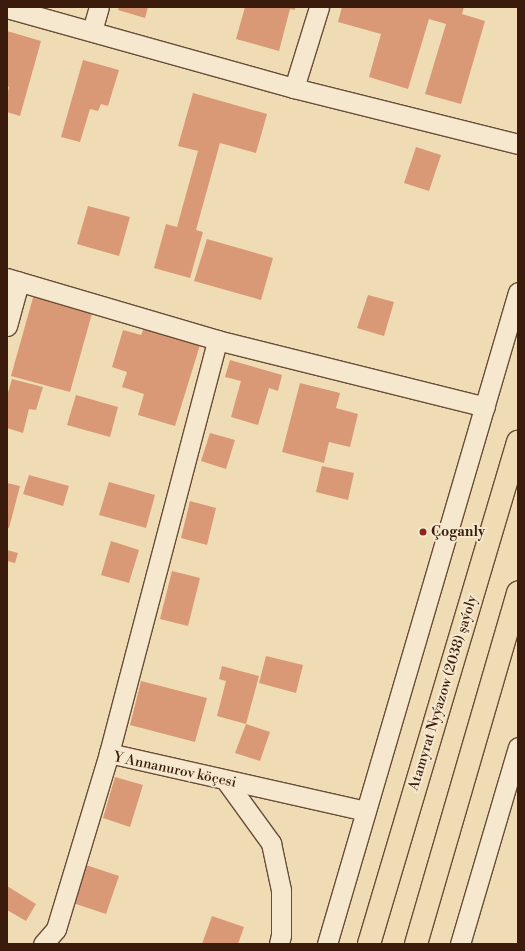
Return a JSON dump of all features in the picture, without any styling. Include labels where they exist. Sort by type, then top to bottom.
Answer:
[{"type":"main road","name":"Atamyrat Nyýazow (2038) şaýoly","points":[[368,944],[518,442]]},
{"type":"main road","points":[[416,944],[518,592]]},
{"type":"street","points":[[92,31],[99,7]]},
{"type":"street","points":[[294,88],[319,7]]},
{"type":"street","points":[[7,8],[294,88],[518,144]]},
{"type":"street","points":[[7,326],[13,280],[217,340],[485,407]]},
{"type":"street","points":[[327,944],[518,292]]},
{"type":"street","points":[[109,753],[217,340]]},
{"type":"street","points":[[460,944],[518,747]]},
{"type":"street","name":"Y Annanurov köçesi","points":[[43,944],[56,929],[109,753],[226,781],[366,811]]},
{"type":"street","points":[[226,781],[271,843],[281,890],[281,935],[279,944]]},
{"type":"building","points":[[119,7],[148,7],[145,18],[118,10]]},
{"type":"building","points":[[245,7],[295,7],[295,10],[290,9],[279,51],[236,39]]},
{"type":"building","points":[[342,7],[464,7],[462,14],[485,21],[461,104],[425,94],[446,24],[429,19],[408,89],[369,77],[381,34],[338,22]]},
{"type":"building","points":[[7,31],[41,41],[20,116],[7,112],[7,96],[9,87],[7,86]]},
{"type":"building","points":[[83,60],[119,70],[108,106],[101,104],[98,111],[90,109],[80,142],[61,137]]},
{"type":"building","points":[[193,93],[267,114],[256,153],[220,143],[196,230],[203,232],[190,278],[154,268],[166,224],[177,227],[198,151],[178,146]]},
{"type":"building","points":[[416,147],[441,155],[429,191],[404,183]]},
{"type":"building","points":[[88,206],[130,217],[119,256],[77,244]]},
{"type":"building","points":[[207,239],[273,258],[261,300],[194,281]]},
{"type":"building","points":[[34,294],[93,310],[70,392],[11,376]]},
{"type":"building","points":[[368,295],[394,302],[384,336],[357,328]]},
{"type":"building","points":[[144,328],[200,345],[175,426],[138,415],[144,394],[122,387],[127,372],[112,367],[123,330],[141,335]]},
{"type":"building","points":[[230,360],[282,375],[278,391],[269,388],[258,425],[231,417],[241,381],[225,377]]},
{"type":"building","points":[[12,379],[43,387],[36,410],[29,409],[23,433],[7,428],[7,396]]},
{"type":"building","points":[[300,383],[340,393],[336,408],[358,414],[350,447],[329,442],[324,463],[282,452]]},
{"type":"building","points":[[76,395],[118,407],[110,437],[67,425]]},
{"type":"building","points":[[210,433],[235,440],[226,469],[201,461]]},
{"type":"building","points":[[322,466],[354,473],[348,500],[316,492]]},
{"type":"building","points":[[29,475],[69,486],[63,506],[23,494]]},
{"type":"building","points":[[109,482],[155,495],[146,528],[99,515]]},
{"type":"building","points":[[7,483],[20,486],[9,528],[7,528]]},
{"type":"building","points":[[190,501],[216,508],[207,545],[181,538]]},
{"type":"building","points":[[111,541],[139,550],[129,583],[101,575]]},
{"type":"building","points":[[7,550],[18,553],[15,563],[7,561]]},
{"type":"building","points":[[172,571],[200,578],[188,626],[160,619]]},
{"type":"building","points":[[266,656],[303,665],[296,693],[259,683]]},
{"type":"building","points":[[222,666],[259,676],[246,724],[217,716],[226,681],[219,679]]},
{"type":"building","points":[[141,681],[207,698],[195,742],[130,725]]},
{"type":"building","points":[[246,724],[270,732],[260,761],[235,753]]},
{"type":"building","points":[[115,777],[143,785],[130,827],[103,818]]},
{"type":"building","points":[[86,865],[119,876],[106,914],[73,903]]},
{"type":"building","points":[[7,886],[36,904],[26,921],[7,910]]},
{"type":"building","points":[[212,916],[244,927],[238,944],[202,944]]},
{"type":"place","name":"Çoganly","points":[[423,532]]}]
